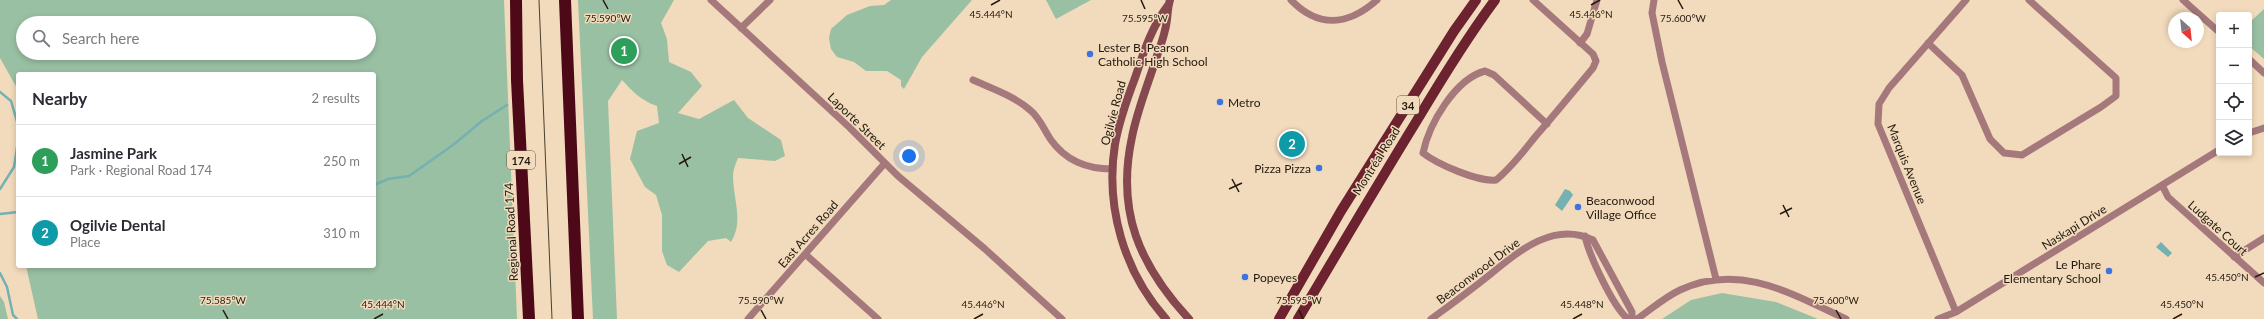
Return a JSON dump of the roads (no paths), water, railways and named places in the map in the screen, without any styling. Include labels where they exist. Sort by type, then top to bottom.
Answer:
[{"type":"highway","name":"Regional Road 174","points":[[516,0],[518,80],[529,319]]},
{"type":"highway","points":[[565,0],[578,319]]},
{"type":"main road","name":"Montréal Road","points":[[1279,319],[1296,292],[1341,211],[1454,31],[1476,0]]},
{"type":"main road","name":"Montréal Road","points":[[1298,319],[1355,221],[1473,29],[1495,0]]},
{"type":"main road","name":"Ogilvie Road","points":[[1166,319],[1143,288],[1121,241],[1115,216],[1112,169],[1115,143],[1130,91],[1156,21],[1170,1]]},
{"type":"main road","name":"Ogilvie Road","points":[[1170,1],[1166,30],[1132,136],[1127,172],[1128,196],[1132,223],[1146,262],[1164,291],[1189,319]]},
{"type":"main road","points":[[1341,211],[1355,221]]},
{"type":"main road","points":[[1273,319],[1284,303],[1296,292]]},
{"type":"street","name":"Laporte Street","points":[[711,0],[885,163],[1062,319]]},
{"type":"street","points":[[741,28],[770,0]]},
{"type":"street","points":[[1291,0],[1302,12],[1320,19],[1338,21],[1356,15],[1377,0]]},
{"type":"street","points":[[1534,0],[1593,54],[1596,61],[1593,68],[1547,124],[1506,172],[1496,180],[1479,178],[1430,159],[1423,154],[1426,138],[1438,113],[1476,73],[1485,71],[1494,75],[1547,124]]},
{"type":"street","points":[[1580,43],[1587,34],[1597,0]]},
{"type":"street","points":[[1654,0],[1652,13],[1662,62],[1716,279]]},
{"type":"street","name":"Marquis Avenue","points":[[1956,312],[1878,124],[1880,104],[1889,88],[1966,0]]},
{"type":"street","points":[[1928,43],[1962,75],[1990,139],[2004,153],[2022,155],[2101,107],[2116,96],[2116,78],[2029,0]]},
{"type":"street","points":[[2183,0],[2216,29]]},
{"type":"street","points":[[2252,62],[2264,73]]},
{"type":"street","points":[[973,80],[1016,100],[1031,111],[1052,141],[1064,154],[1079,164],[1100,169],[1112,169]]},
{"type":"street","points":[[2252,132],[2264,128]]},
{"type":"street","name":"Naskapi Drive","points":[[1938,319],[1956,312],[2216,152]]},
{"type":"street","name":"East Acres Road","points":[[748,319],[885,163]]},
{"type":"street","name":"Ludgate Court","points":[[2162,185],[2168,197],[2264,283]]},
{"type":"street","name":"Beaconwood Drive","points":[[1431,319],[1521,250],[1538,241],[1560,234],[1585,236]]},
{"type":"street","points":[[1585,236],[1586,245],[1608,290],[1624,316],[1628,319]]},
{"type":"street","points":[[1585,236],[1592,240],[1632,312],[1632,319]]},
{"type":"street","points":[[2234,257],[2264,238]]},
{"type":"street","points":[[805,254],[878,319]]},
{"type":"street","points":[[1636,319],[1679,290],[1716,279],[1755,280],[1772,285],[1846,319]]},
{"type":"water","points":[[1565,189],[1570,191],[1573,195],[1562,211],[1555,205]]},
{"type":"water","points":[[2161,242],[2172,253],[2168,257],[2156,247]]},
{"type":"waterway","points":[[0,92],[11,101],[16,118]]},
{"type":"waterway","points":[[376,184],[388,179],[409,176],[453,145],[482,121],[507,105]]},
{"type":"waterway","points":[[0,189],[14,167],[16,154]]},
{"type":"waterway","points":[[0,214],[16,212]]},
{"type":"waterway","points":[[0,273],[7,287],[13,315],[17,319]]},
{"type":"tram line","points":[[539,0],[552,319]]},
{"type":"place","name":"Jasmine Park","points":[[624,51]]},
{"type":"place","name":"Lester B. Pearson Catholic High School","points":[[1090,54]]},
{"type":"place","name":"Metro","points":[[1220,102]]},
{"type":"place","name":"Ogilvie Dental","points":[[1292,144]]},
{"type":"place","name":"Pizza Pizza","points":[[1319,168]]},
{"type":"place","name":"Beaconwood Village Office","points":[[1578,207]]},
{"type":"place","name":"Le Phare Elementary School","points":[[2109,271]]},
{"type":"place","name":"Popeyes","points":[[1245,277]]}]
